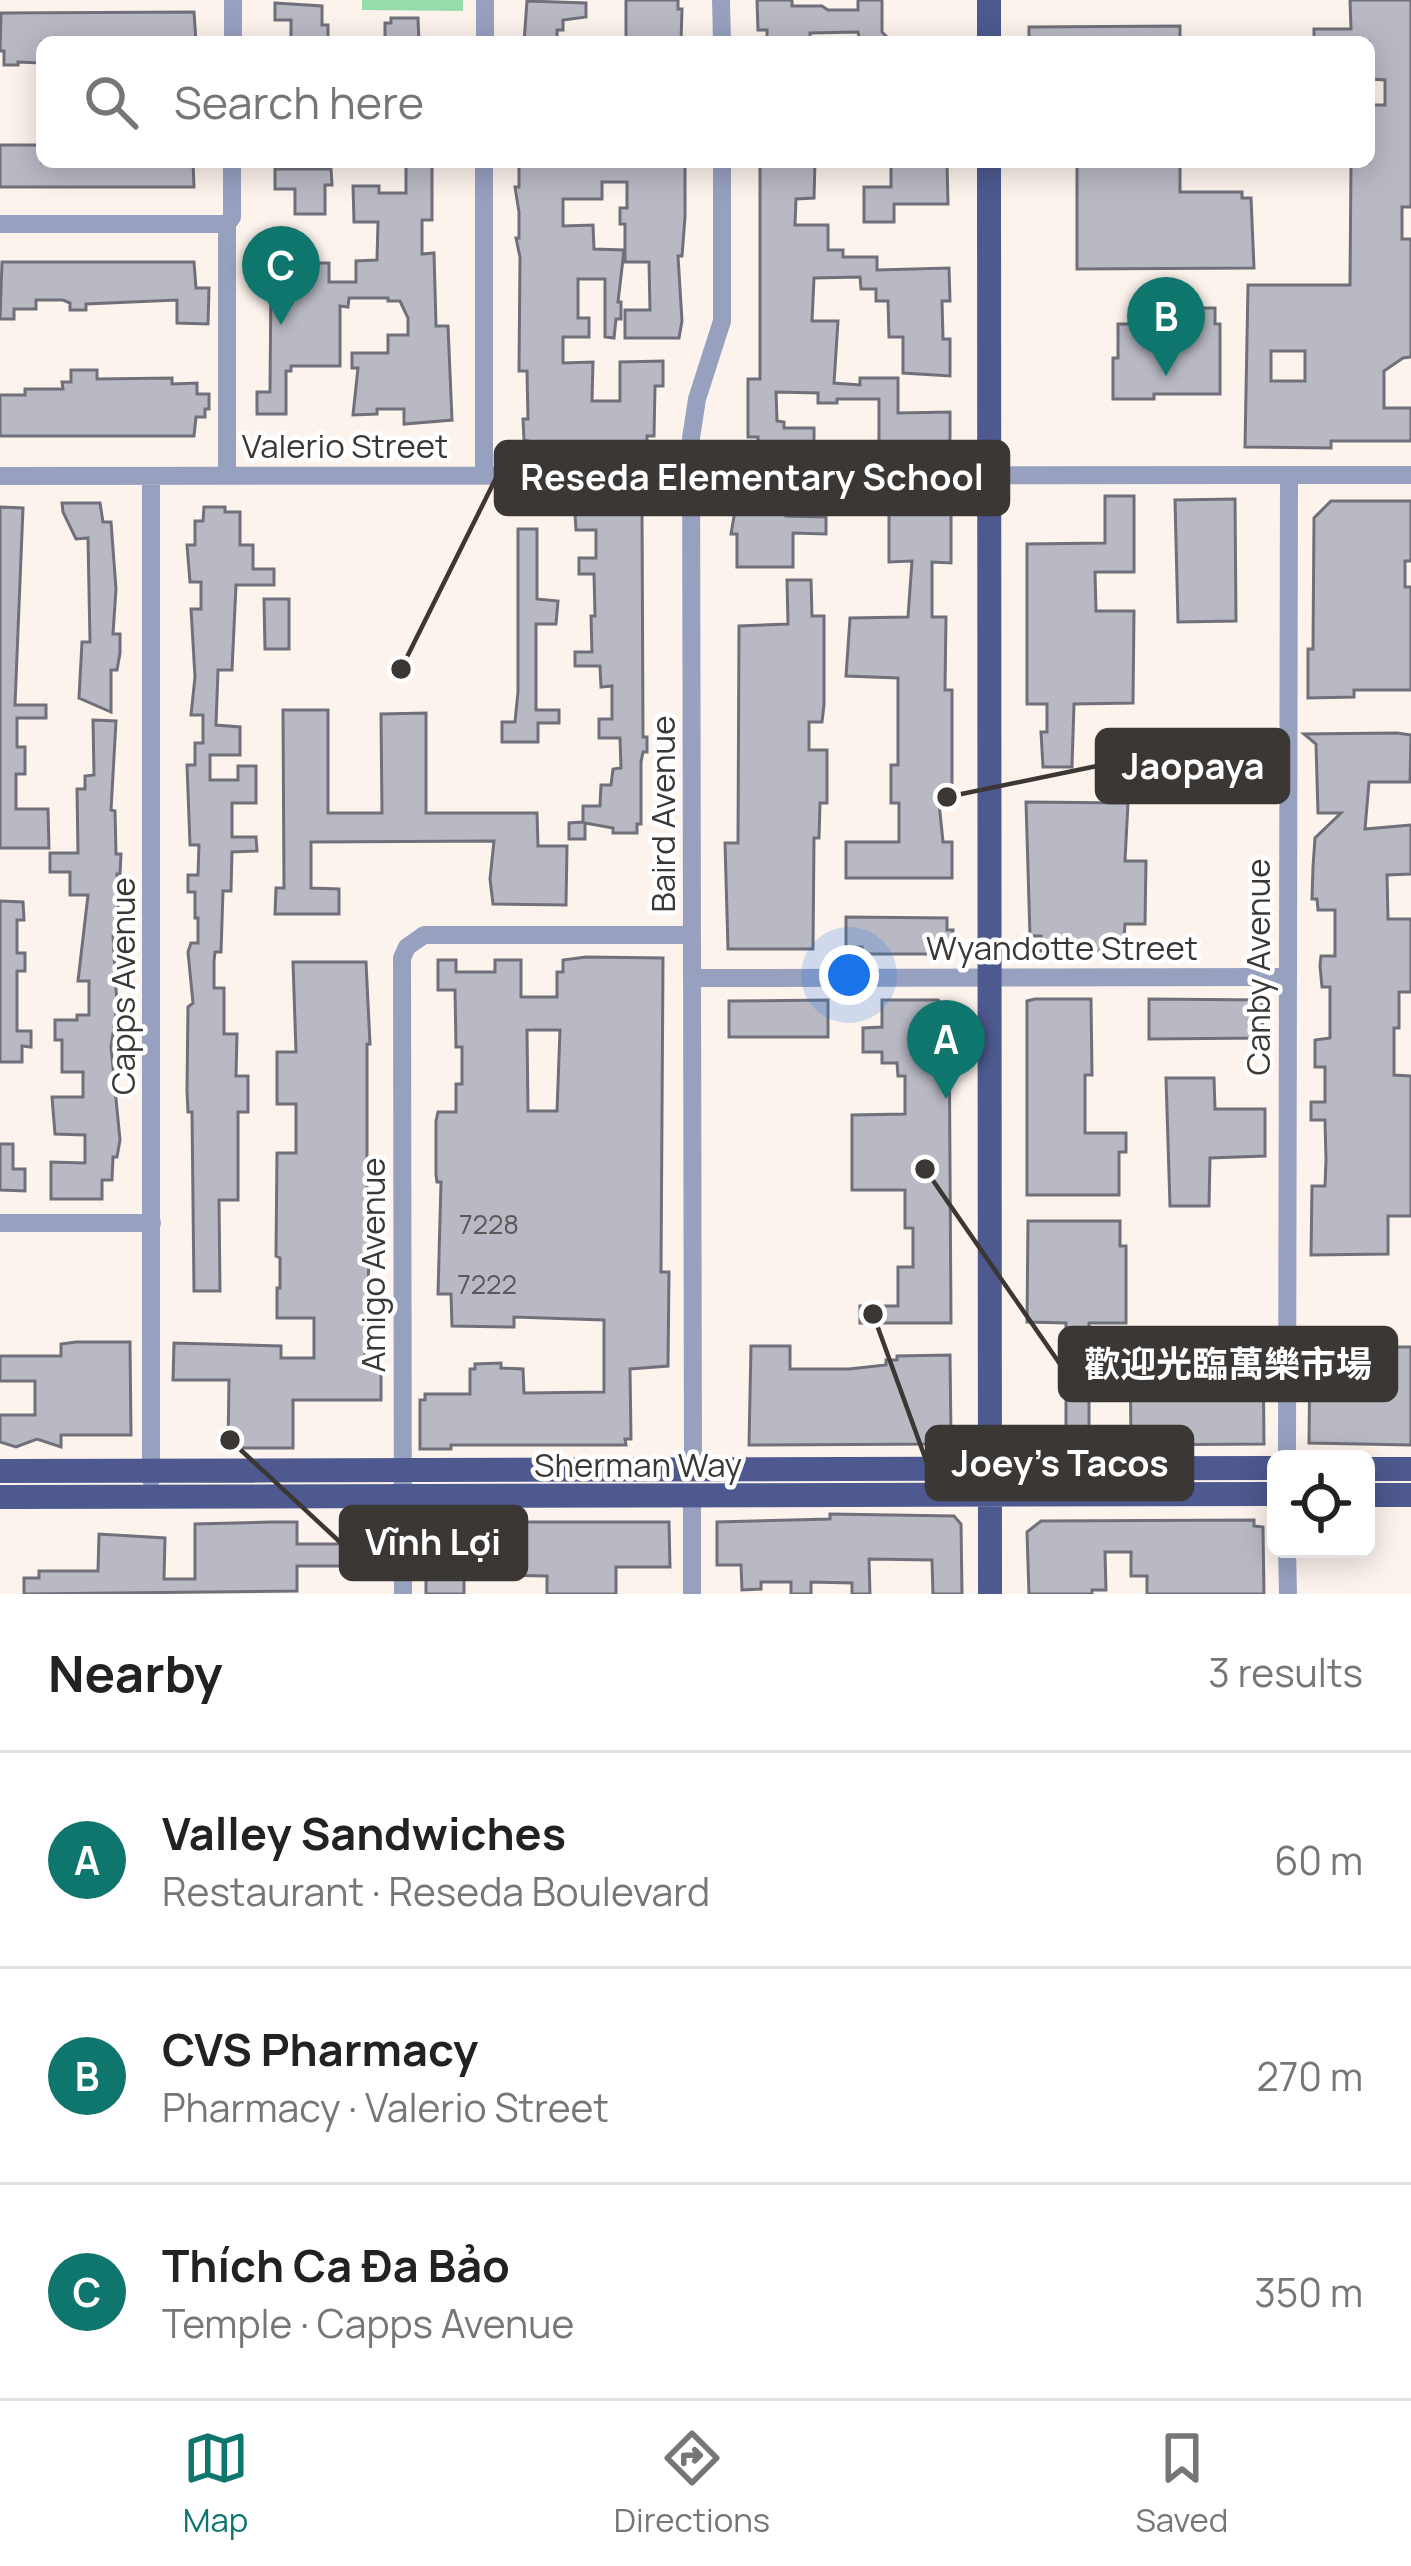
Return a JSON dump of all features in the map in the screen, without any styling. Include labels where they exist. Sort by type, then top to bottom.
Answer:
[{"type":"main road","points":[[989,0],[989,36]]},
{"type":"main road","points":[[989,168],[990,1594]]},
{"type":"main road","name":"Sherman Way","points":[[0,1471],[1267,1468]]},
{"type":"main road","points":[[1375,1469],[1411,1468]]},
{"type":"main road","points":[[692,1497],[693,1470]]},
{"type":"main road","name":"Sherman Way","points":[[0,1498],[1267,1494]]},
{"type":"main road","points":[[1375,1495],[1411,1496]]},
{"type":"street","points":[[233,0],[233,36]]},
{"type":"street","points":[[484,0],[484,36]]},
{"type":"street","points":[[722,0],[722,36]]},
{"type":"street","points":[[227,476],[227,224],[232,217],[232,168]]},
{"type":"street","points":[[484,168],[484,475]]},
{"type":"street","name":"Baird Avenue","points":[[693,1470],[692,474],[697,399],[722,322],[722,168]]},
{"type":"street","points":[[0,224],[227,224]]},
{"type":"street","name":"Canby Avenue","points":[[1287,1450],[1289,475]]},
{"type":"street","name":"Valerio Street","points":[[0,476],[1411,475]]},
{"type":"street","name":"Capps Avenue","points":[[150,1497],[151,476]]},
{"type":"street","name":"Amigo Avenue","points":[[403,1594],[402,958],[414,939],[424,934],[692,934]]},
{"type":"street","name":"Wyandotte Street","points":[[693,978],[1288,977]]},
{"type":"street","points":[[0,1223],[152,1223]]},
{"type":"street","points":[[692,1497],[692,1594]]},
{"type":"street","points":[[1288,1558],[1288,1594]]},
{"type":"green space","points":[[362,0],[463,0],[463,11],[362,10]]},
{"type":"building","points":[[626,0],[678,0],[681,36],[626,36]]},
{"type":"building","points":[[757,0],[858,10],[858,0],[882,0],[886,36],[859,36],[858,32],[767,36],[767,30],[758,30]]},
{"type":"building","points":[[1350,0],[1411,0],[1411,207],[1402,207],[1402,239],[1411,239],[1411,357],[1384,371],[1384,408],[1411,408],[1411,441],[1331,441],[1331,448],[1245,447],[1248,285],[1350,285],[1351,168],[1375,168],[1375,105],[1385,105],[1385,80],[1375,79],[1375,36],[1314,36],[1314,29],[1351,29]],"holes":[[[1271,351],[1305,351],[1305,381],[1271,381]]]},
{"type":"building","points":[[527,1],[586,3],[586,17],[563,20],[557,36],[524,36]]},
{"type":"building","points":[[275,3],[322,6],[322,25],[328,25],[328,36],[291,36],[291,20],[275,20]]},
{"type":"building","points":[[194,12],[196,36],[36,36],[36,63],[4,65],[1,13]]},
{"type":"building","points":[[391,18],[418,18],[419,36],[385,36],[385,23],[391,23]]},
{"type":"building","points":[[1180,26],[1180,36],[1029,36],[1029,27]]},
{"type":"building","points":[[0,145],[36,145],[36,168],[193,168],[194,187],[0,187]]},
{"type":"building","points":[[406,168],[432,168],[432,220],[422,220],[422,254],[434,253],[436,326],[448,326],[452,420],[404,424],[404,409],[353,415],[358,368],[352,368],[352,353],[388,353],[388,335],[408,335],[408,318],[400,301],[388,298],[349,298],[348,307],[340,306],[340,366],[291,366],[286,371],[286,414],[257,414],[257,392],[270,392],[271,278],[314,278],[314,263],[329,263],[329,282],[356,282],[356,261],[377,260],[378,222],[354,222],[353,186],[406,193]]},
{"type":"building","points":[[519,168],[685,168],[682,256],[678,256],[679,338],[625,338],[625,310],[650,310],[649,262],[625,262],[625,224],[620,224],[620,208],[627,208],[627,182],[602,182],[602,199],[563,199],[563,226],[593,225],[594,249],[624,250],[618,302],[621,319],[616,319],[614,338],[605,337],[605,279],[578,279],[578,318],[589,318],[589,337],[563,337],[563,363],[593,362],[592,401],[620,401],[620,362],[663,361],[663,386],[655,386],[654,436],[647,436],[647,453],[625,453],[625,445],[545,445],[524,440],[523,419],[528,419],[527,371],[519,371],[515,187],[519,187]]},
{"type":"building","points":[[760,168],[815,168],[814,198],[796,199],[795,225],[828,225],[828,250],[843,250],[843,257],[877,257],[877,270],[949,268],[950,301],[942,301],[943,339],[950,339],[950,376],[903,373],[903,337],[889,337],[888,301],[876,301],[876,289],[861,289],[860,277],[814,278],[812,321],[838,321],[834,383],[860,385],[860,378],[898,378],[898,413],[950,412],[950,439],[945,449],[879,451],[879,399],[818,403],[818,393],[776,392],[777,421],[784,422],[784,428],[814,428],[814,446],[758,446],[758,437],[748,437],[748,379],[760,379]]},
{"type":"building","points":[[891,168],[947,168],[948,204],[894,204],[894,222],[864,222],[864,187],[891,187]]},
{"type":"building","points":[[1077,168],[1180,168],[1180,192],[1242,192],[1242,198],[1251,198],[1254,268],[1077,269]]},
{"type":"building","points":[[275,169],[331,169],[332,185],[325,185],[325,214],[295,214],[295,189],[275,189]]},
{"type":"building","points":[[2,262],[194,262],[196,288],[209,288],[208,324],[177,323],[177,300],[86,304],[86,310],[70,310],[70,303],[63,300],[36,300],[36,309],[14,309],[14,319],[0,319]]},
{"type":"building","points":[[1200,308],[1215,308],[1215,324],[1220,324],[1220,394],[1113,399],[1118,324],[1200,324]]},
{"type":"building","points":[[71,370],[97,370],[97,379],[172,378],[172,384],[197,383],[197,394],[209,394],[209,409],[205,417],[196,417],[194,436],[0,436],[0,395],[25,395],[25,389],[63,389],[62,382],[71,382]]},
{"type":"building","points":[[1105,496],[1134,496],[1134,572],[1095,572],[1096,611],[1134,611],[1133,703],[1074,704],[1072,767],[1043,767],[1041,732],[1047,732],[1047,704],[1027,704],[1027,544],[1105,543]]},
{"type":"building","points":[[889,497],[951,497],[951,563],[932,562],[932,617],[946,617],[945,690],[952,690],[952,803],[939,803],[943,842],[952,842],[952,878],[846,878],[846,842],[899,842],[899,803],[891,803],[891,765],[898,765],[898,678],[846,676],[850,618],[908,617],[912,561],[889,562]]},
{"type":"building","points":[[1235,499],[1236,621],[1178,622],[1175,500]]},
{"type":"building","points":[[1331,501],[1411,501],[1411,561],[1405,561],[1405,587],[1411,587],[1411,690],[1354,690],[1354,697],[1308,698],[1314,518]]},
{"type":"building","points":[[62,503],[100,503],[103,522],[111,522],[116,589],[113,634],[120,634],[120,653],[117,670],[111,670],[111,712],[79,698],[82,642],[90,642],[88,538],[76,539]]},
{"type":"building","points":[[599,505],[642,505],[643,737],[647,737],[647,752],[641,762],[641,824],[637,824],[637,833],[613,833],[613,828],[585,823],[585,839],[569,839],[569,823],[583,822],[583,806],[600,806],[601,785],[611,785],[613,769],[621,768],[620,738],[599,738],[599,719],[612,719],[612,686],[601,687],[600,666],[575,666],[575,652],[592,652],[594,574],[579,574],[579,558],[596,558],[596,530],[576,530],[575,514],[596,514]]},
{"type":"building","points":[[736,505],[779,505],[786,509],[786,516],[826,517],[826,534],[793,533],[793,567],[737,567],[737,534],[731,534]]},
{"type":"building","points":[[0,507],[23,508],[15,705],[46,705],[46,718],[17,718],[17,747],[25,747],[25,774],[16,774],[16,809],[48,809],[49,848],[0,848]]},
{"type":"building","points":[[204,507],[240,512],[240,545],[253,545],[253,569],[274,569],[274,585],[236,585],[232,670],[218,670],[216,725],[240,727],[240,755],[210,755],[210,780],[238,780],[238,766],[256,766],[256,803],[232,803],[232,837],[256,837],[257,851],[232,852],[231,891],[223,891],[221,952],[215,952],[214,961],[214,988],[224,988],[224,1034],[237,1034],[236,1076],[248,1076],[248,1112],[238,1112],[238,1200],[219,1200],[220,1291],[194,1291],[192,1112],[188,1112],[187,1091],[188,1007],[193,1003],[188,952],[191,943],[198,943],[195,892],[188,892],[188,875],[198,875],[199,845],[190,845],[187,765],[195,765],[195,743],[203,743],[203,715],[191,715],[195,677],[191,609],[201,609],[201,582],[190,582],[187,545],[195,545],[195,521],[203,521]]},
{"type":"building","points":[[518,529],[537,529],[537,599],[558,601],[556,624],[536,624],[536,710],[559,710],[559,723],[538,723],[538,742],[502,742],[502,722],[515,722],[518,692]]},
{"type":"building","points":[[787,580],[811,580],[812,616],[824,616],[822,722],[809,722],[809,750],[827,750],[827,803],[820,803],[819,838],[814,838],[813,949],[728,949],[725,843],[738,843],[739,626],[788,624]]},
{"type":"building","points":[[264,599],[289,599],[289,649],[265,649]]},
{"type":"building","points":[[283,710],[328,710],[328,813],[382,813],[381,714],[426,713],[426,813],[537,813],[538,846],[567,846],[566,905],[493,904],[494,841],[311,842],[311,888],[339,889],[339,914],[275,914],[276,888],[284,888]]},
{"type":"building","points":[[93,720],[116,721],[111,810],[115,811],[116,854],[121,854],[119,935],[113,936],[117,1006],[111,1047],[120,1140],[112,1180],[102,1180],[102,1199],[51,1199],[51,1162],[85,1163],[85,1135],[55,1134],[52,1097],[83,1097],[83,1072],[62,1072],[62,1040],[55,1040],[55,1020],[89,1015],[89,981],[78,981],[88,895],[70,895],[70,872],[50,872],[50,853],[78,853],[77,789],[85,789],[85,776],[94,775]]},
{"type":"building","points":[[1304,734],[1411,735],[1410,782],[1369,782],[1365,829],[1411,825],[1411,874],[1387,875],[1388,919],[1411,919],[1411,992],[1399,992],[1394,1075],[1411,1076],[1411,1216],[1388,1216],[1388,1254],[1311,1255],[1312,1186],[1325,1186],[1326,1160],[1325,1120],[1311,1120],[1311,1102],[1325,1102],[1325,1067],[1315,1067],[1315,1040],[1330,1038],[1330,987],[1322,987],[1320,966],[1321,956],[1335,956],[1335,910],[1318,910],[1317,899],[1312,899],[1313,867],[1315,838],[1341,813],[1318,813],[1316,744]]},
{"type":"building","points":[[1026,802],[1128,803],[1125,861],[1146,861],[1145,924],[1125,924],[1124,939],[1104,939],[1104,951],[1040,951],[1041,936],[1030,936]]},
{"type":"building","points":[[0,901],[23,902],[24,920],[17,920],[17,953],[25,953],[25,971],[17,971],[17,1031],[31,1031],[31,1047],[22,1046],[22,1062],[0,1062]]},
{"type":"building","points":[[846,917],[947,918],[952,943],[946,943],[946,954],[862,954],[862,947],[846,947]]},
{"type":"building","points":[[663,958],[661,1272],[669,1272],[668,1366],[630,1369],[631,1439],[625,1439],[626,1445],[420,1449],[420,1400],[425,1400],[425,1394],[470,1394],[470,1369],[475,1364],[501,1363],[501,1368],[523,1369],[524,1393],[604,1392],[604,1320],[514,1317],[514,1327],[452,1326],[451,1294],[438,1294],[441,1182],[436,1175],[436,1121],[438,1112],[456,1112],[462,1047],[456,1047],[455,990],[438,990],[438,960],[456,960],[456,972],[495,972],[495,960],[521,960],[521,997],[557,997],[557,972],[563,972],[563,960]],"holes":[[[527,1030],[560,1030],[557,1111],[528,1111]]]},
{"type":"building","points":[[293,962],[366,962],[370,1044],[367,1212],[371,1212],[365,1358],[381,1358],[381,1400],[293,1400],[293,1448],[228,1448],[229,1380],[173,1380],[174,1343],[281,1346],[281,1358],[314,1358],[314,1318],[277,1318],[277,1153],[296,1153],[296,1104],[277,1104],[277,1052],[296,1052]]},
{"type":"building","points":[[1091,999],[1092,1075],[1085,1075],[1085,1133],[1126,1133],[1126,1152],[1119,1152],[1119,1195],[1027,1195],[1027,1001]]},
{"type":"building","points":[[1149,999],[1262,1000],[1263,1038],[1149,1039]]},
{"type":"building","points":[[828,1000],[828,1037],[729,1037],[729,1001]]},
{"type":"building","points":[[882,1000],[938,1000],[949,1009],[951,1323],[860,1323],[860,1306],[898,1306],[898,1267],[913,1267],[913,1228],[905,1228],[905,1190],[852,1190],[852,1115],[905,1114],[905,1076],[898,1076],[897,1063],[882,1063],[882,1052],[863,1052],[863,1028],[882,1027]]},
{"type":"building","points":[[1166,1078],[1214,1078],[1215,1109],[1265,1109],[1265,1156],[1210,1158],[1209,1206],[1170,1206]]},
{"type":"building","points":[[0,1144],[13,1144],[13,1169],[25,1169],[25,1191],[0,1190]]},
{"type":"building","points":[[1028,1221],[1120,1221],[1120,1246],[1126,1246],[1126,1323],[1089,1323],[1089,1369],[1105,1369],[1104,1390],[1089,1390],[1089,1436],[1066,1436],[1066,1323],[1027,1322]]},
{"type":"building","points":[[1130,1338],[1175,1338],[1175,1368],[1212,1368],[1212,1347],[1225,1347],[1226,1338],[1263,1338],[1264,1444],[1131,1445]]},
{"type":"building","points":[[130,1342],[131,1435],[61,1435],[61,1447],[37,1439],[16,1447],[0,1442],[0,1415],[35,1415],[35,1381],[0,1381],[0,1356],[61,1356],[61,1344]]},
{"type":"building","points":[[751,1346],[790,1346],[790,1369],[849,1369],[886,1365],[886,1360],[897,1360],[897,1356],[950,1355],[951,1436],[941,1444],[749,1445]]},
{"type":"building","points":[[1310,1347],[1360,1347],[1360,1356],[1385,1356],[1386,1347],[1411,1347],[1411,1445],[1309,1443]]},
{"type":"building","points":[[830,1514],[954,1516],[961,1524],[962,1594],[933,1594],[932,1560],[869,1559],[870,1594],[852,1594],[852,1583],[811,1582],[811,1594],[791,1594],[791,1582],[761,1582],[761,1589],[742,1590],[741,1565],[717,1565],[717,1522],[830,1519]]},
{"type":"building","points":[[1254,1520],[1254,1526],[1263,1527],[1264,1594],[1147,1594],[1147,1576],[1131,1576],[1131,1552],[1105,1552],[1106,1590],[1029,1594],[1027,1532],[1041,1521]]},
{"type":"building","points":[[297,1522],[297,1544],[348,1544],[348,1566],[297,1566],[297,1591],[24,1594],[24,1578],[39,1578],[39,1571],[98,1571],[99,1534],[165,1538],[164,1579],[195,1579],[195,1524]]},
{"type":"building","points":[[426,1522],[669,1522],[670,1567],[616,1567],[616,1594],[547,1594],[547,1576],[464,1575],[464,1594],[426,1594]]},
{"type":"place","name":"Thích Ca Đa Bảo","points":[[281,325]]},
{"type":"place","name":"CVS Pharmacy","points":[[1166,376]]},
{"type":"place","name":"Reseda Elementary School","points":[[401,669]]},
{"type":"place","name":"Jaopaya","points":[[947,797]]},
{"type":"place","name":"Valley Sandwiches","points":[[946,1099]]},
{"type":"place","name":"歡迎光臨萬樂市場","points":[[925,1169]]},
{"type":"place","name":"Joey's Tacos","points":[[873,1314]]},
{"type":"place","name":"Vĩnh Lợi","points":[[230,1440]]}]
